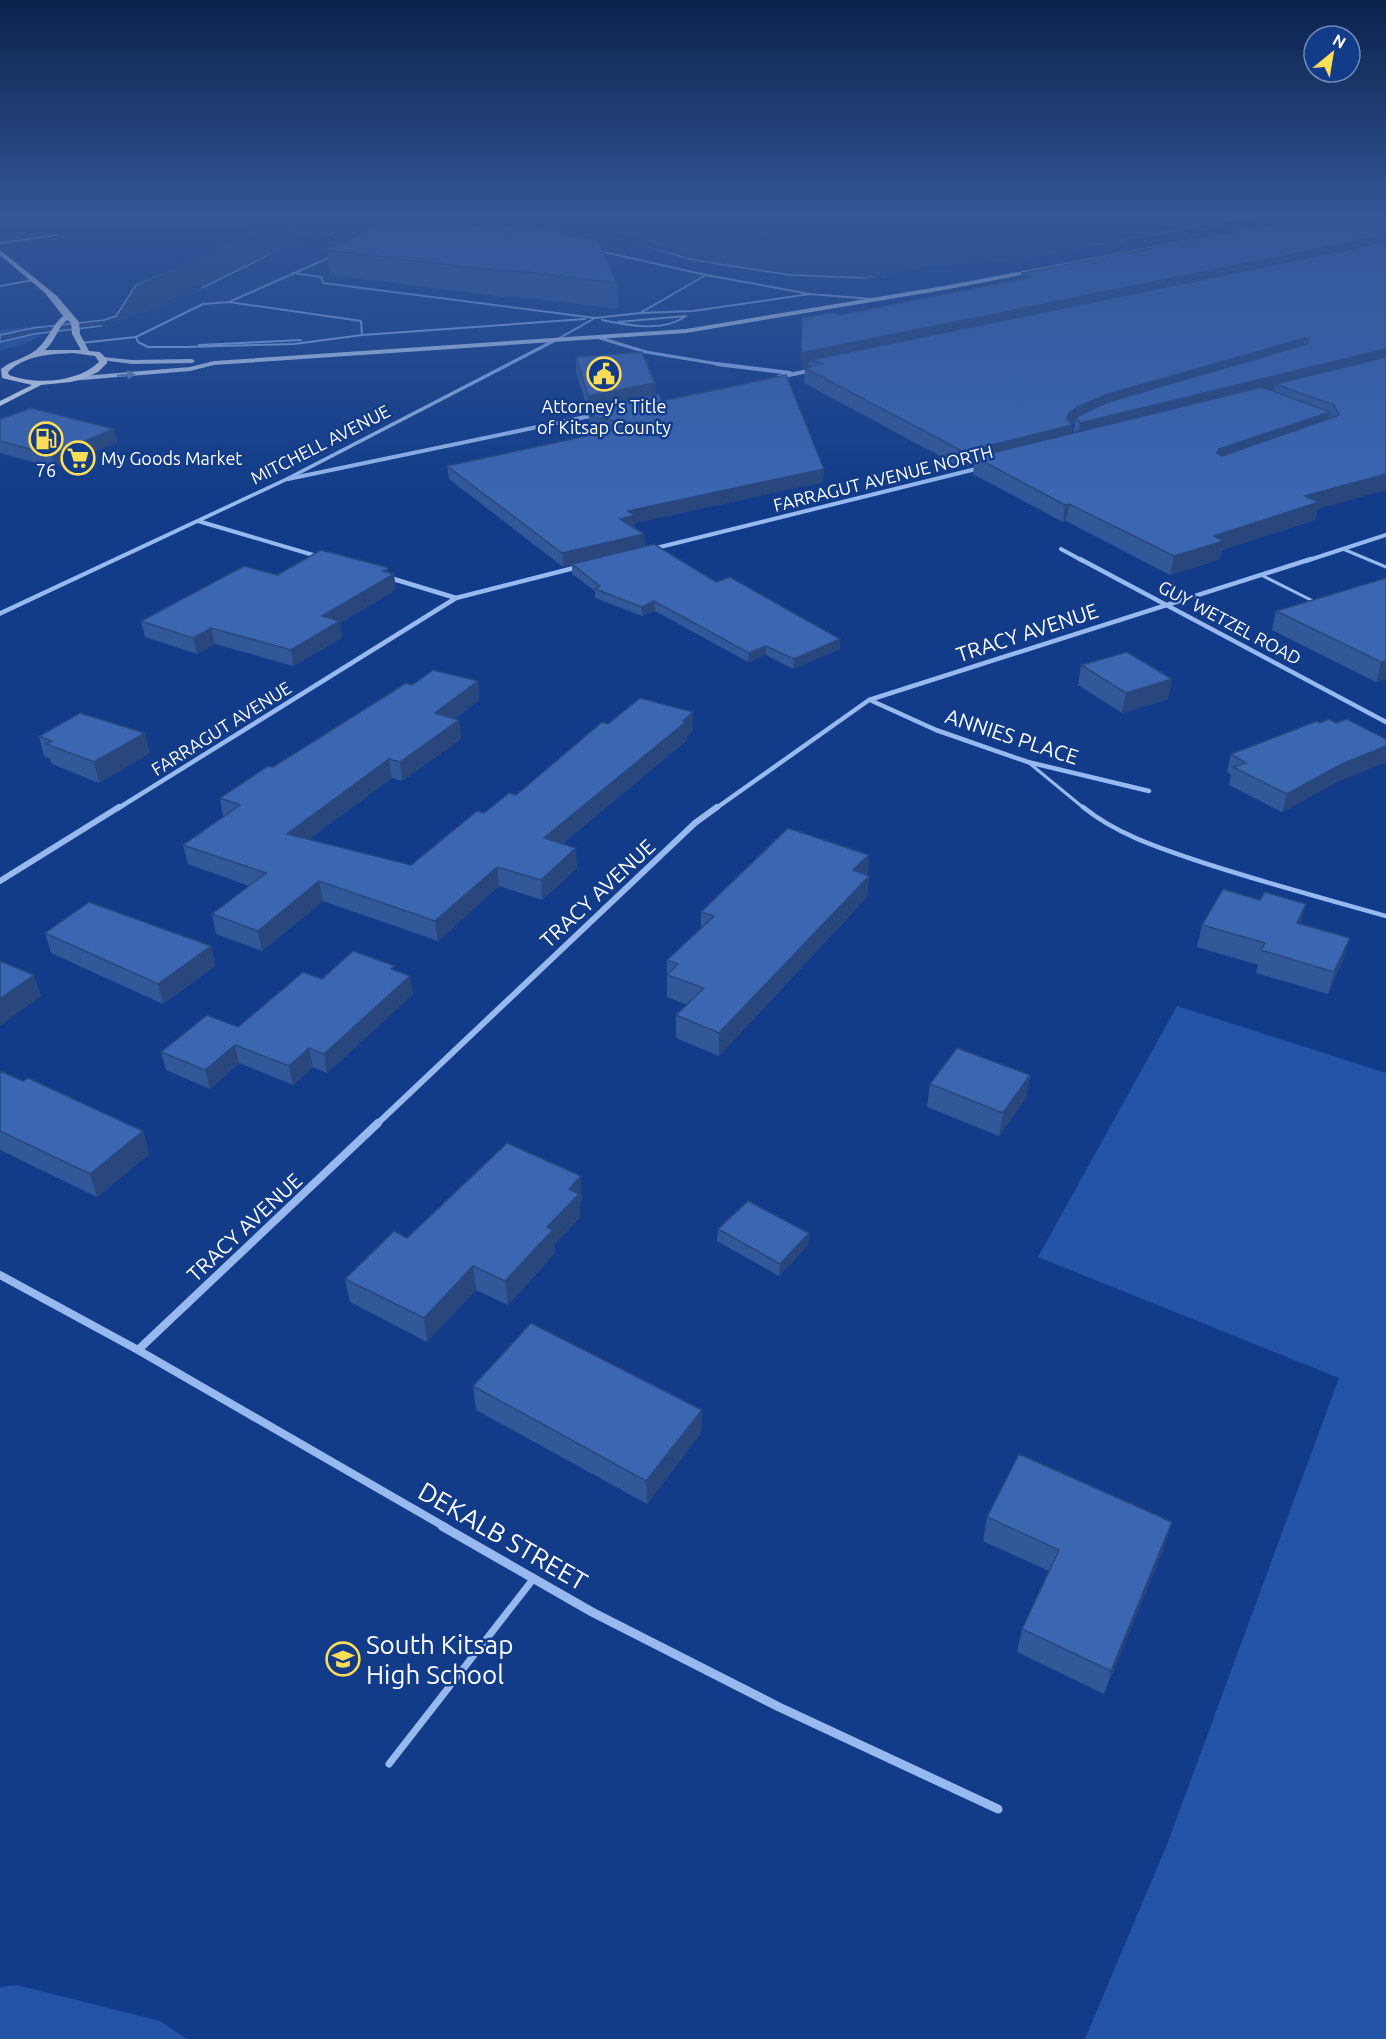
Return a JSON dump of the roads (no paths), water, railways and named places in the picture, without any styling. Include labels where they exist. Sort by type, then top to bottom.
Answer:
[{"type":"main road","points":[[35,355],[55,335],[63,320],[58,307]]},
{"type":"main road","points":[[214,363],[190,369],[44,382],[21,382],[3,378],[4,371],[9,365],[35,355],[60,351],[86,352],[97,354],[103,359],[132,362],[214,363],[697,330],[834,307]]},
{"type":"main road","points":[[63,320],[75,322],[76,334],[86,352]]},
{"type":"main road","points":[[68,380],[94,371],[103,363],[103,359]]},
{"type":"main road","points":[[0,404],[44,382]]},
{"type":"street","points":[[600,338],[623,348],[652,354],[795,374]]},
{"type":"street","name":"MITCHELL AVENUE","points":[[0,614],[287,479],[554,341]]},
{"type":"street","points":[[772,379],[818,369]]},
{"type":"street","points":[[287,479],[596,415]]},
{"type":"street","name":"FARRAGUT AVENUE NORTH","points":[[651,549],[984,466]]},
{"type":"street","points":[[198,521],[321,558]]},
{"type":"street","name":"TRACY AVENUE","points":[[138,1350],[695,823],[869,700],[1386,535]]},
{"type":"street","name":"GUY WETZEL ROAD","points":[[1061,549],[1169,604],[1386,722]]},
{"type":"street","points":[[377,574],[456,598],[582,566]]},
{"type":"street","name":"FARRAGUT AVENUE","points":[[0,881],[456,598]]},
{"type":"street","name":"ANNIES PLACE","points":[[869,700],[936,730],[1028,762],[1149,791]]},
{"type":"street","name":"DEKALB STREET","points":[[0,1275],[138,1350],[592,1612],[779,1707],[998,1809]]},
{"type":"lane","points":[[81,343],[136,337],[197,307]]},
{"type":"lane","points":[[265,307],[361,321],[362,335]]},
{"type":"lane","points":[[511,307],[639,326],[673,323],[686,316],[615,322]]},
{"type":"lane","points":[[640,313],[650,307]]},
{"type":"lane","points":[[136,337],[138,342],[148,347],[207,348],[719,307]]},
{"type":"lane","points":[[554,341],[595,318]]},
{"type":"lane","points":[[1343,549],[1386,567]]},
{"type":"lane","points":[[1261,575],[1318,604]]},
{"type":"lane","points":[[1028,762],[1090,813],[1125,833],[1162,849],[1230,872],[1386,916]]},
{"type":"lane","points":[[389,1764],[534,1578]]},
{"type":"place","name":"Attorney's Title of Kitsap County","points":[[604,374]]},
{"type":"place","name":"76","points":[[46,439]]},
{"type":"place","name":"My Goods Market","points":[[78,458]]},
{"type":"place","name":"South Kitsap High School","points":[[343,1659]]}]
